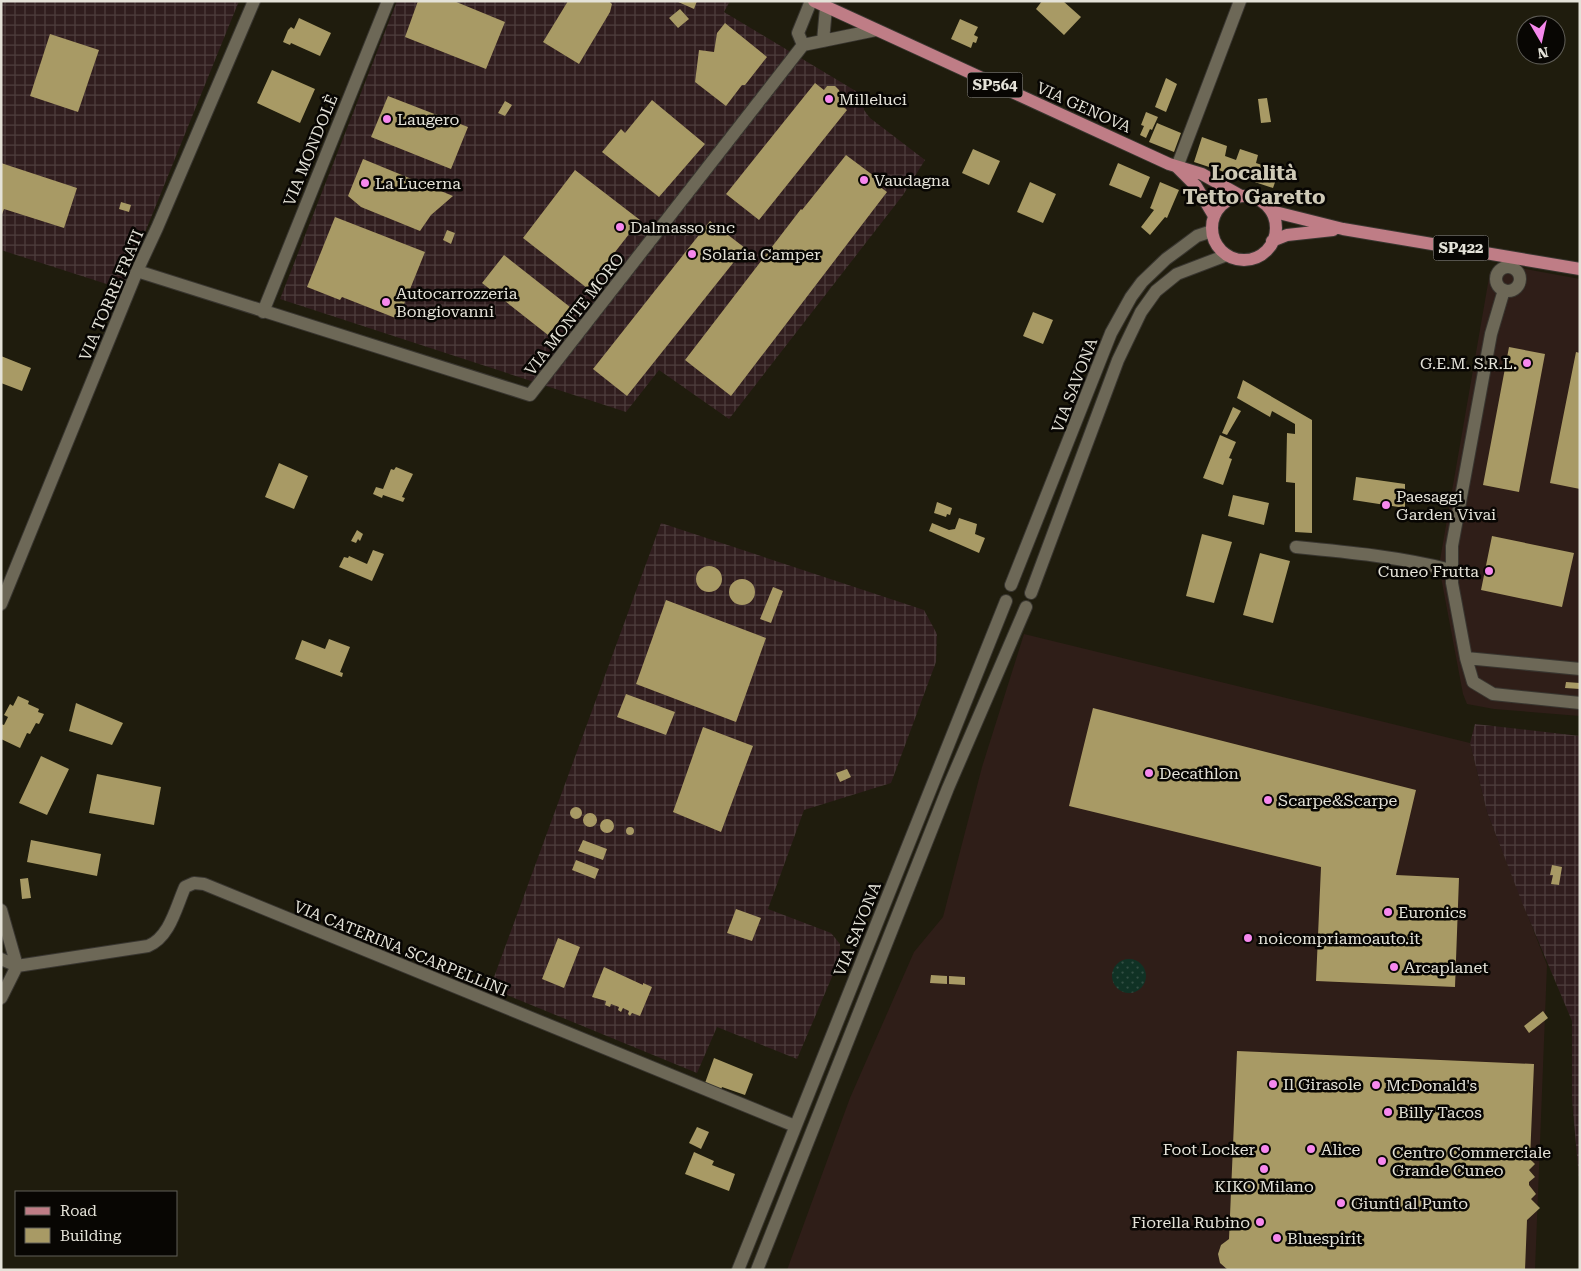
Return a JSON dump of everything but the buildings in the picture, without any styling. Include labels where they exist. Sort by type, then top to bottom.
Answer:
[{"type":"main road","name":"VIA GENOVA","points":[[813,1],[1177,167],[1202,174],[1241,196]]},
{"type":"main road","name":"VIA GENOVA","points":[[1177,167],[1196,186],[1214,216]]},
{"type":"main road","name":"SP422","points":[[1241,196],[1258,200],[1271,212],[1343,229],[1513,262],[1580,269]]},
{"type":"main road","points":[[1226,255],[1214,241],[1212,231],[1214,216],[1225,202],[1241,196]]},
{"type":"main road","points":[[1271,212],[1275,221],[1275,232],[1272,242]]},
{"type":"main road","name":"SP422","points":[[1226,255],[1236,259],[1247,260],[1266,250],[1272,242],[1287,235],[1343,229]]},
{"type":"street","name":"VIA TORRE FRATI","points":[[1,604],[137,271],[254,1]]},
{"type":"street","name":"VIA MONDOLÈ","points":[[263,312],[388,1]]},
{"type":"street","points":[[813,1],[798,33],[803,45],[876,30]]},
{"type":"street","points":[[1177,167],[1240,1]]},
{"type":"street","points":[[823,41],[826,8]]},
{"type":"street","name":"VIA MONTE MORO","points":[[137,271],[530,396],[803,45]]},
{"type":"street","name":"VIA SAVONA","points":[[1012,585],[1112,333],[1130,297],[1166,259],[1197,236],[1212,231]]},
{"type":"street","name":"VIA SAVONA","points":[[1031,593],[1115,368],[1141,312],[1156,291],[1177,274],[1226,255]]},
{"type":"street","points":[[1513,262],[1502,268],[1497,276],[1498,284],[1504,290],[1491,334],[1452,546],[1451,570],[1454,600],[1473,682],[1492,694],[1580,703]]},
{"type":"street","points":[[1296,547],[1367,554],[1431,564],[1451,570]]},
{"type":"street","name":"VIA SAVONA","points":[[738,1270],[1006,601]]},
{"type":"street","name":"VIA SAVONA","points":[[757,1270],[948,788],[1026,607]]},
{"type":"street","points":[[1466,658],[1580,669]]},
{"type":"street","name":"VIA CATERINA SCARPELLINI","points":[[17,966],[148,946],[158,942],[164,934],[185,887],[194,883],[204,884],[795,1126]]},
{"type":"street","points":[[1,910],[17,966],[1,998]]},
{"type":"street","points":[[1,959],[17,966]]},
{"type":"shaded area","points":[[1,1],[239,1],[122,289],[1,250]]},
{"type":"shaded area","points":[[397,1],[730,1],[724,12],[864,96],[864,110],[870,118],[925,160],[903,195],[729,419],[659,370],[626,412],[280,299]]},
{"type":"shaded area","points":[[1498,264],[1580,279],[1580,716],[1494,709],[1467,704],[1463,694],[1441,577],[1440,560],[1490,272]]},
{"type":"shaded area","points":[[661,523],[924,610],[937,634],[936,662],[891,783],[804,810],[768,909],[831,933],[840,944],[840,958],[797,1059],[717,1027],[697,1073],[490,988]]},
{"type":"shaded area","points":[[1024,634],[1470,743],[1487,812],[1547,965],[1535,1270],[787,1270],[850,1098],[914,952],[943,917],[982,767]]},
{"type":"shaded area","points":[[1475,724],[1580,736],[1580,1189],[1572,1100],[1572,1021],[1523,905],[1487,812],[1470,743]]},
{"type":"green space","points":[[1129,959],[1141,964],[1146,976],[1141,988],[1129,993],[1117,988],[1112,976],[1117,964]]},
{"type":"place","name":"Milleluci","points":[[829,99]]},
{"type":"place","name":"Laugero","points":[[387,119]]},
{"type":"place","name":"Vaudagna","points":[[864,180]]},
{"type":"place","name":"La Lucerna","points":[[365,183]]},
{"type":"place","name":"Dalmasso snc","points":[[620,227]]},
{"type":"place","name":"Solaria Camper","points":[[692,254]]},
{"type":"place","name":"Autocarrozzeria Bongiovanni","points":[[386,302]]},
{"type":"place","name":"G.E.M. S.R.L.","points":[[1527,363]]},
{"type":"place","name":"Paesaggi Garden Vivai","points":[[1386,505]]},
{"type":"place","name":"Cuneo Frutta","points":[[1489,571]]},
{"type":"place","name":"Decathlon","points":[[1149,773]]},
{"type":"place","name":"Scarpe&Scarpe","points":[[1268,800]]},
{"type":"place","name":"Euronics","points":[[1388,912]]},
{"type":"place","name":"noicompriamoauto.it","points":[[1248,938]]},
{"type":"place","name":"Arcaplanet","points":[[1394,967]]},
{"type":"place","name":"Il Girasole","points":[[1273,1084]]},
{"type":"place","name":"McDonald's","points":[[1376,1085]]},
{"type":"place","name":"Billy Tacos","points":[[1388,1112]]},
{"type":"place","name":"Foot Locker","points":[[1265,1149]]},
{"type":"place","name":"Alice","points":[[1311,1149]]},
{"type":"place","name":"Centro Commerciale Grande Cuneo","points":[[1382,1161]]},
{"type":"place","name":"KIKO Milano","points":[[1264,1169]]},
{"type":"place","name":"Giunti al Punto","points":[[1341,1203]]},
{"type":"place","name":"Fiorella Rubino","points":[[1260,1222]]},
{"type":"place","name":"Bluespirit","points":[[1277,1238]]},
{"type":"district","name":"Località Tetto Garetto","points":[[1254,185]]}]
